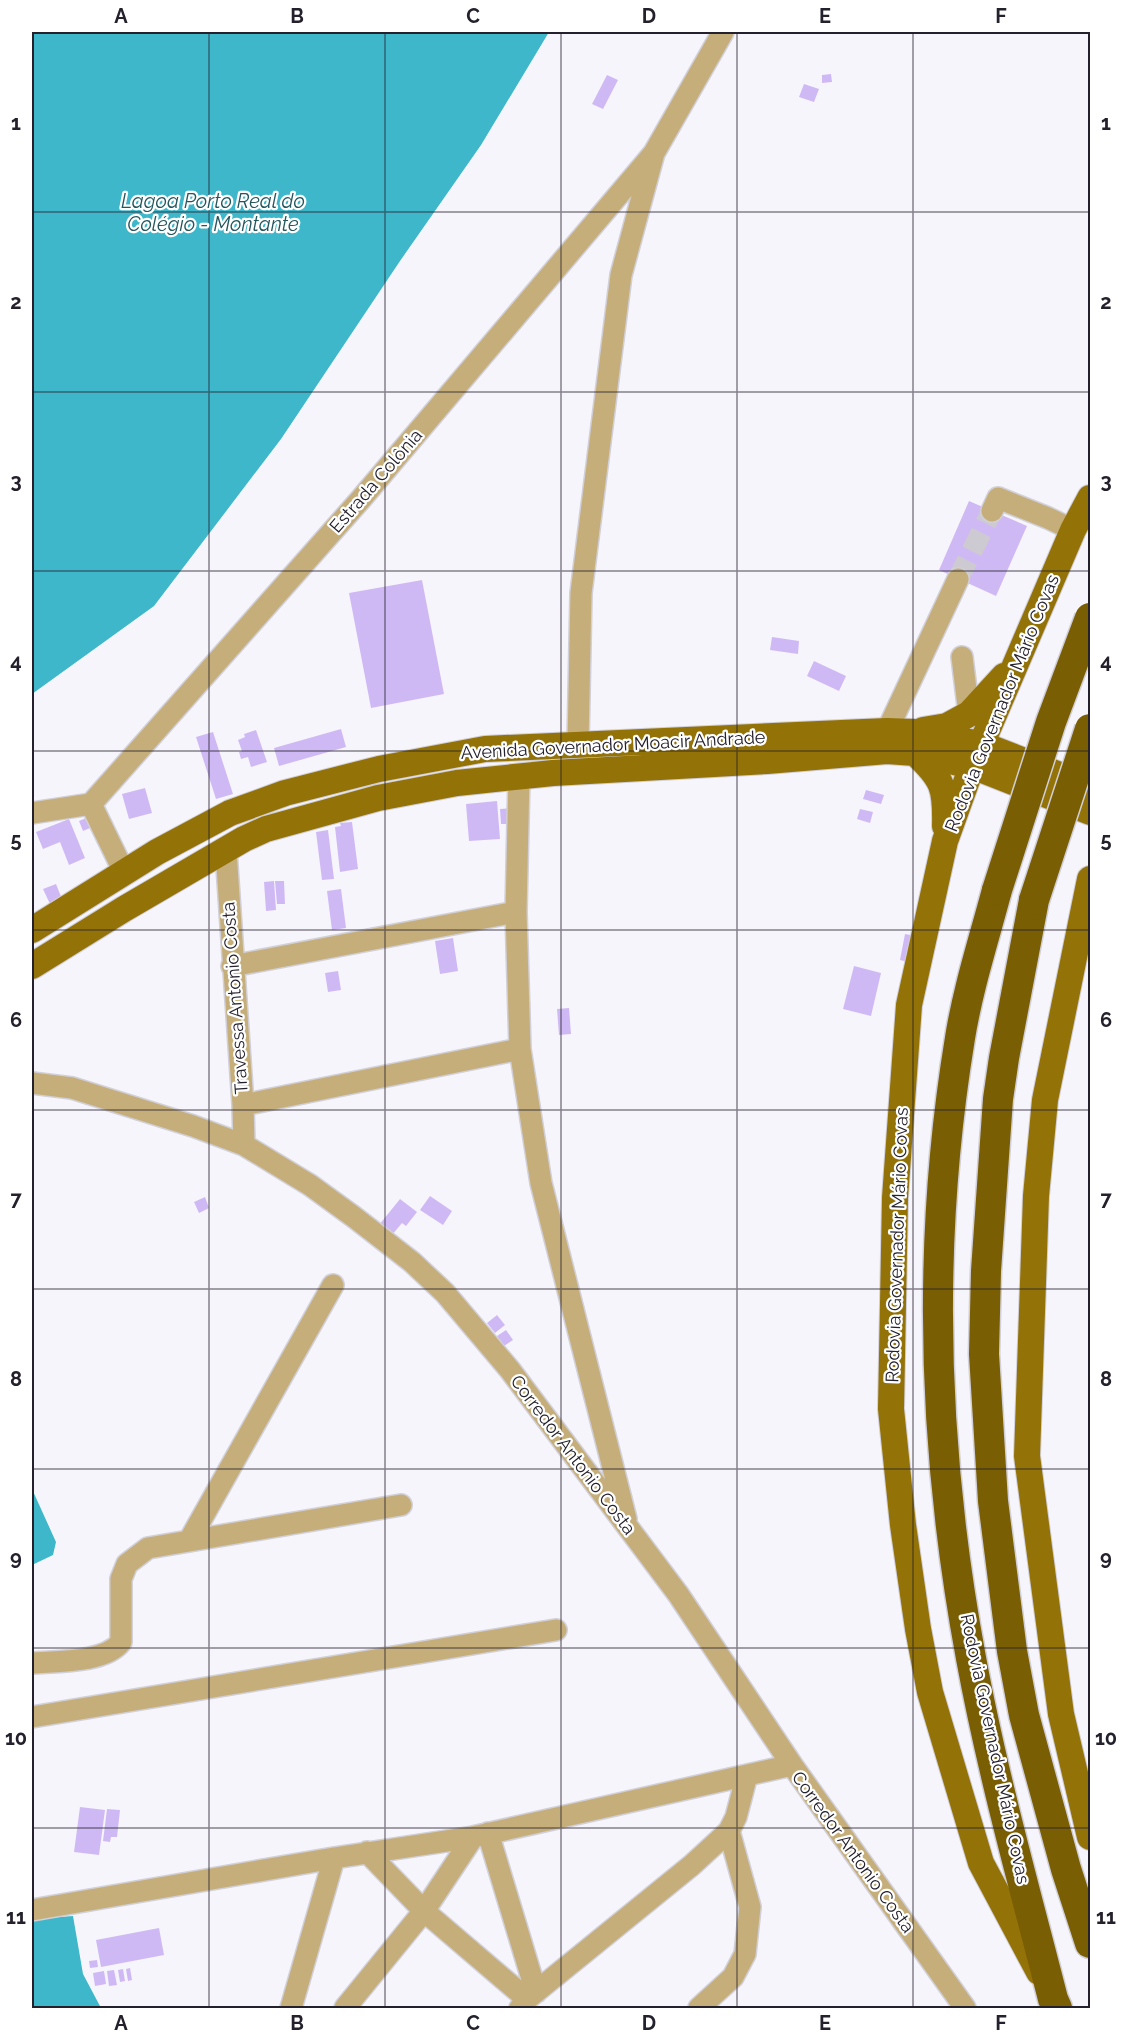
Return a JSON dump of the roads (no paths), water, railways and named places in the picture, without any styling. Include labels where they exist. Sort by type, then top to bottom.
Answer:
[{"type":"highway","name":"Rodovia Governador Mário Covas","points":[[1055,2004],[1007,1816],[971,1657],[948,1504],[943,1441],[937,1271],[941,1196],[960,1036],[997,890],[1051,722],[1090,618]]},
{"type":"highway","points":[[1090,729],[1034,900],[1004,1058],[998,1099],[986,1271],[984,1354],[993,1501],[1012,1651],[1024,1715],[1066,1869],[1090,1943]]},
{"type":"main road","name":"Rodovia Governador Mário Covas","points":[[1055,2004],[981,1863],[930,1692],[903,1525],[891,1409],[895,1198],[909,1005],[945,841],[977,755],[1073,530],[1090,498]]},
{"type":"main road","points":[[945,841],[945,793],[938,778],[914,742],[969,714],[995,684],[1015,666]]},
{"type":"main road","name":"Avenida Governador Moacir Andrade","points":[[32,966],[124,909],[266,829],[378,798],[457,783],[519,776],[767,761],[887,741]]},
{"type":"main road","name":"Avenida Governador Moacir Andrade","points":[[32,930],[157,852],[230,813],[285,793],[389,766],[485,749],[578,744],[887,741],[914,742],[977,755]]},
{"type":"main road","points":[[977,755],[1090,787]]},
{"type":"main road","points":[[977,755],[1090,812]]},
{"type":"main road","points":[[230,813],[235,845]]},
{"type":"main road","points":[[1090,879],[1044,1111],[1036,1196],[1027,1456],[1061,1714],[1090,1837]]},
{"type":"street","points":[[578,744],[581,593],[621,274],[654,153],[723,32]]},
{"type":"street","name":"Estrada Colônia","points":[[91,804],[361,499],[654,153]]},
{"type":"street","points":[[992,511],[998,498],[1073,530]]},
{"type":"street","points":[[887,741],[958,579]]},
{"type":"street","points":[[962,657],[969,714]]},
{"type":"street","points":[[519,776],[516,912],[520,1049],[541,1183],[628,1529]]},
{"type":"street","points":[[34,814],[91,804],[124,872]]},
{"type":"street","name":"Travessa Antonio Costa","points":[[235,845],[232,966],[244,1145]]},
{"type":"street","points":[[232,966],[516,912]]},
{"type":"street","points":[[243,1105],[520,1049]]},
{"type":"street","name":"Corredor Antonio Costa","points":[[32,1083],[72,1088],[193,1126],[244,1145],[310,1185],[354,1217],[412,1262],[445,1293],[510,1370],[678,1594],[792,1765],[965,2008]]},
{"type":"street","points":[[189,1541],[333,1285]]},
{"type":"street","points":[[32,1663],[103,1656],[116,1649],[121,1642],[121,1579],[127,1564],[148,1548],[401,1505]]},
{"type":"street","points":[[32,1718],[556,1630]]},
{"type":"street","points":[[32,1908],[481,1835],[792,1765]]},
{"type":"street","points":[[528,2000],[729,1831],[736,1817],[747,1775]]},
{"type":"street","points":[[699,2008],[733,1977],[745,1954],[750,1907],[729,1831]]},
{"type":"street","points":[[345,2008],[424,1911],[481,1835]]},
{"type":"street","points":[[481,1835],[528,2000]]},
{"type":"street","points":[[367,1852],[424,1911],[528,2000]]},
{"type":"street","points":[[291,2008],[334,1858]]},
{"type":"water","name":"Lagoa Porto Real do Colégio - Montante","points":[[32,32],[549,32],[481,145],[281,439],[154,606],[32,694]]},
{"type":"water","points":[[32,1489],[56,1542],[53,1555],[32,1565]]},
{"type":"water","points":[[73,1916],[83,1974],[101,2008],[32,2008],[32,1919]]},
{"type":"tunnel","points":[[958,579],[992,511]]}]
